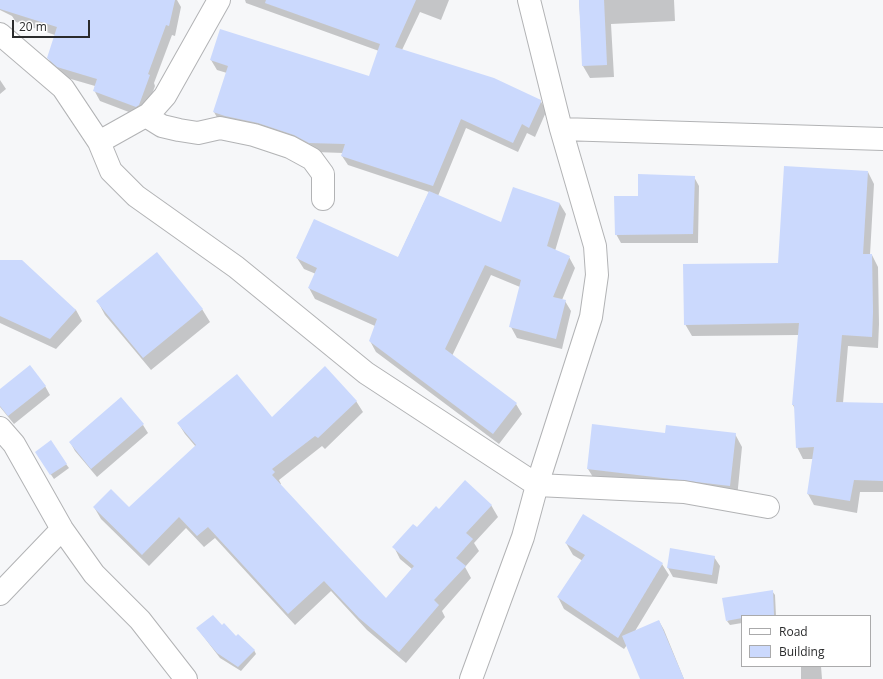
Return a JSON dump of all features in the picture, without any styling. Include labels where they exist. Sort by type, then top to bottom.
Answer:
[{"type":"street","points":[[99,142],[146,116],[165,96],[219,0]]},
{"type":"street","points":[[471,679],[523,537],[537,485],[591,317],[597,275],[595,246],[561,129],[529,0]]},
{"type":"street","points":[[0,34],[63,88],[99,142],[112,170],[136,196],[236,267],[366,373],[537,485],[684,492],[768,507]]},
{"type":"street","points":[[146,116],[162,126],[179,130],[198,132],[220,128],[254,135],[290,147],[312,159],[323,174],[323,199]]},
{"type":"street","points":[[561,129],[883,139]]},
{"type":"street","points":[[0,428],[14,444],[62,528],[94,574],[140,620],[186,679]]},
{"type":"street","points":[[0,594],[62,528]]},
{"type":"building","points":[[0,0],[175,0],[169,26],[166,25],[148,74],[150,75],[139,105],[136,107],[93,91],[97,79],[57,67],[47,58],[57,27],[0,9]]},
{"type":"building","points":[[266,0],[416,0],[395,47],[494,78],[541,100],[541,102],[529,128],[522,124],[513,143],[461,119],[433,186],[341,156],[345,144],[309,143],[294,135],[258,123],[213,112],[228,66],[210,60],[220,29],[369,76],[380,44],[265,3]]},
{"type":"building","points":[[579,0],[604,0],[607,65],[582,66]]},
{"type":"building","points":[[784,166],[868,171],[863,254],[872,254],[872,337],[842,335],[836,402],[883,403],[883,481],[854,480],[850,501],[807,494],[814,447],[796,448],[794,405],[792,405],[799,323],[684,325],[683,264],[778,263]]},
{"type":"building","points":[[638,174],[695,176],[693,234],[615,235],[614,196],[638,196]]},
{"type":"building","points":[[513,187],[560,203],[547,246],[570,256],[553,297],[566,300],[556,339],[509,327],[521,280],[485,265],[445,349],[517,403],[493,434],[369,341],[377,319],[308,288],[317,268],[296,258],[314,219],[398,257],[429,191],[501,222]]},
{"type":"building","points":[[157,252],[203,309],[143,358],[96,301]]},
{"type":"building","points":[[0,260],[22,260],[76,310],[50,339],[0,316]]},
{"type":"building","points":[[30,365],[46,386],[8,416],[0,406],[0,389]]},
{"type":"building","points":[[325,366],[357,401],[318,438],[315,436],[272,469],[275,472],[272,475],[386,598],[414,566],[392,547],[413,524],[417,527],[436,506],[439,509],[465,480],[492,505],[466,533],[473,539],[456,558],[466,566],[434,600],[439,605],[399,652],[359,618],[324,581],[288,614],[208,527],[197,536],[179,517],[142,555],[93,507],[111,489],[129,507],[196,445],[177,423],[237,374],[272,417]]},
{"type":"building","points":[[121,397],[144,424],[91,469],[69,442]]},
{"type":"building","points":[[592,424],[665,433],[666,425],[736,433],[730,486],[587,469]]},
{"type":"building","points":[[51,440],[67,464],[50,475],[35,452]]},
{"type":"building","points":[[583,514],[663,563],[618,638],[557,597],[585,555],[565,543]]},
{"type":"building","points":[[670,548],[715,556],[712,575],[667,568]]},
{"type":"building","points":[[773,590],[774,615],[741,615],[741,618],[726,621],[722,598]]},
{"type":"building","points":[[213,615],[222,625],[224,623],[236,636],[238,634],[255,650],[238,667],[217,653],[196,628]]},
{"type":"building","points":[[659,620],[684,679],[640,679],[622,636]]}]
